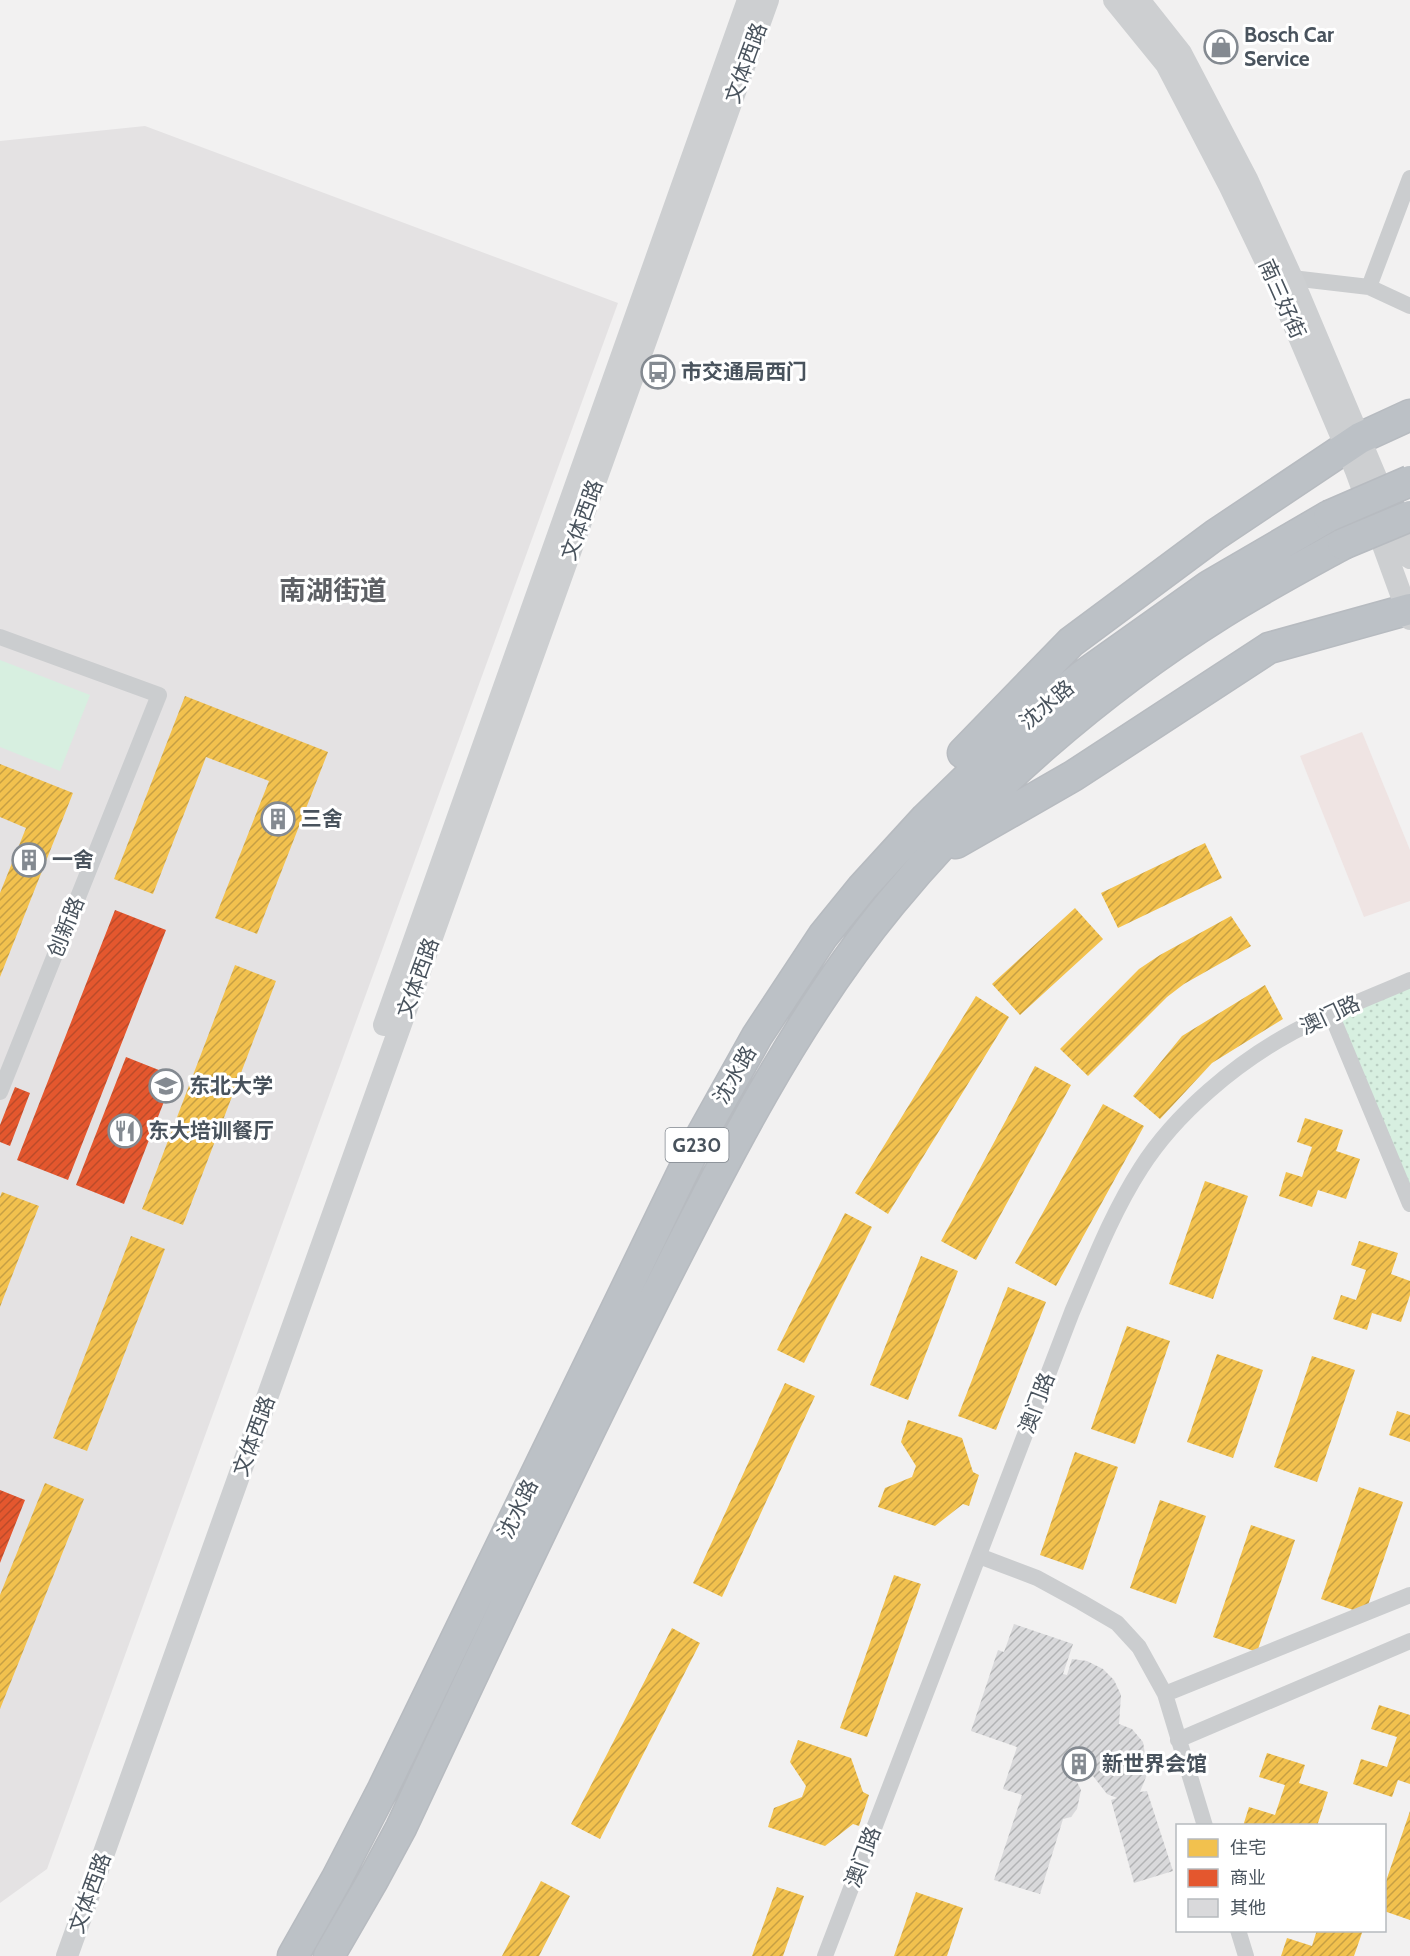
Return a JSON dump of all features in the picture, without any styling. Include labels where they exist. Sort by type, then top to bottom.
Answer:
[{"type":"highway","points":[[862,888],[936,781],[1071,642],[1215,535],[1353,442],[1410,415]]},
{"type":"highway","name":"沈水路","points":[[293,1956],[383,1789],[655,1227],[717,1106],[758,1035],[824,936],[862,888],[971,772],[1020,727],[1081,677],[1209,586],[1329,516],[1410,481]]},
{"type":"highway","name":"沈水路","points":[[329,1956],[374,1880],[401,1828],[631,1346],[732,1150],[800,1032],[839,973],[891,903],[981,804],[1072,721],[1165,652],[1222,614],[1343,544],[1410,516]]},
{"type":"highway","points":[[932,857],[1073,776],[1269,648],[1409,612]]},
{"type":"street","name":"文体西路","points":[[55,1956],[747,0]]},
{"type":"street","name":"文体西路","points":[[67,1956],[768,0]]},
{"type":"street","name":"南三好街","points":[[1114,0],[1166,64],[1230,187],[1353,442],[1409,612]]},
{"type":"street","points":[[1140,1],[1182,53],[1247,179],[1292,278],[1353,442],[1410,558]]},
{"type":"street","points":[[1370,287],[1410,178]]},
{"type":"street","points":[[1292,278],[1370,287],[1410,306]]},
{"type":"street","name":"创新路","points":[[0,637],[159,695],[0,1092]]},
{"type":"street","name":"澳门路","points":[[825,1956],[1072,1312],[1113,1218],[1141,1167],[1179,1118],[1240,1065],[1292,1032],[1410,980]]},
{"type":"street","points":[[1331,1014],[1410,1204]]},
{"type":"street","points":[[979,1556],[1036,1578],[1117,1623],[1139,1647],[1165,1694],[1204,1824]]},
{"type":"street","points":[[1165,1694],[1410,1595]]},
{"type":"street","points":[[1178,1740],[1410,1641]]},
{"type":"street","points":[[1239,1932],[1246,1956]]},
{"type":"shaded area","name":"东北大学","points":[[145,126],[618,303],[47,1869],[0,1903],[0,141]]},
{"type":"shaded area","points":[[1362,732],[1410,850],[1410,901],[1364,917],[1300,756]]},
{"type":"green space","points":[[0,660],[90,695],[60,771],[0,747]]},
{"type":"green space","points":[[1410,980],[1410,1204],[1331,1014]]},
{"type":"building: 住宅","name":"三舍","points":[[185,696],[328,752],[257,934],[215,918],[269,781],[206,757],[153,894],[114,879]]},
{"type":"building: 住宅","name":"一舍","points":[[0,764],[73,793],[0,977],[0,893],[26,828],[0,817]]},
{"type":"building: 住宅","points":[[1205,843],[1222,878],[1118,928],[1101,893]]},
{"type":"building: 住宅","points":[[1075,908],[1103,939],[1020,1015],[992,984]]},
{"type":"building: 住宅","points":[[1231,916],[1251,946],[1184,984],[1167,997],[1088,1076],[1060,1049],[1139,969]]},
{"type":"building: 住宅","points":[[235,965],[276,981],[183,1225],[142,1209]]},
{"type":"building: 住宅","points":[[1265,985],[1283,1019],[1212,1063],[1160,1119],[1133,1096],[1182,1036]]},
{"type":"building: 住宅","points":[[976,996],[1009,1017],[888,1214],[855,1193]]},
{"type":"building: 住宅","points":[[1035,1066],[1071,1085],[976,1260],[941,1241]]},
{"type":"building: 住宅","points":[[1103,1104],[1144,1126],[1056,1286],[1015,1263]]},
{"type":"building: 住宅","points":[[1305,1118],[1343,1130],[1336,1151],[1360,1159],[1346,1199],[1318,1190],[1312,1207],[1279,1196],[1286,1172],[1302,1177],[1312,1147],[1297,1142]]},
{"type":"building: 住宅","points":[[1205,1181],[1248,1196],[1213,1299],[1169,1284]]},
{"type":"building: 住宅","points":[[2,1192],[39,1206],[0,1307],[0,1197]]},
{"type":"building: 住宅","points":[[845,1213],[872,1227],[804,1363],[777,1350]]},
{"type":"building: 住宅","points":[[131,1236],[165,1249],[87,1451],[53,1438]]},
{"type":"building: 住宅","points":[[1359,1241],[1398,1253],[1391,1274],[1410,1281],[1410,1295],[1401,1322],[1372,1313],[1367,1330],[1333,1319],[1341,1295],[1356,1300],[1366,1270],[1351,1265]]},
{"type":"building: 住宅","points":[[921,1256],[958,1271],[908,1400],[870,1385]]},
{"type":"building: 住宅","points":[[1008,1287],[1046,1302],[996,1430],[958,1416]]},
{"type":"building: 住宅","points":[[1127,1326],[1170,1341],[1135,1444],[1091,1429]]},
{"type":"building: 住宅","points":[[1217,1354],[1263,1370],[1233,1458],[1187,1442]]},
{"type":"building: 住宅","points":[[1312,1356],[1355,1370],[1317,1482],[1274,1467]]},
{"type":"building: 住宅","points":[[785,1383],[815,1396],[722,1597],[693,1583]]},
{"type":"building: 住宅","points":[[1397,1411],[1410,1415],[1410,1442],[1389,1435]]},
{"type":"building: 住宅","points":[[908,1420],[962,1438],[973,1472],[979,1475],[969,1506],[963,1504],[935,1526],[878,1507],[885,1488],[912,1477],[916,1466],[901,1442]]},
{"type":"building: 住宅","points":[[1075,1452],[1118,1467],[1083,1570],[1040,1555]]},
{"type":"building: 住宅","points":[[45,1483],[84,1499],[0,1709],[0,1595]]},
{"type":"building: 住宅","points":[[1359,1487],[1403,1502],[1365,1614],[1321,1599]]},
{"type":"building: 住宅","points":[[1160,1500],[1206,1516],[1176,1604],[1130,1588]]},
{"type":"building: 住宅","points":[[1251,1525],[1295,1540],[1257,1652],[1213,1637]]},
{"type":"building: 住宅","points":[[894,1575],[921,1584],[867,1737],[840,1728]]},
{"type":"building: 住宅","points":[[672,1628],[700,1643],[600,1839],[571,1824]]},
{"type":"building: 住宅","points":[[1379,1705],[1410,1715],[1410,1784],[1398,1780],[1392,1797],[1353,1784],[1361,1759],[1387,1767],[1397,1737],[1371,1729]]},
{"type":"building: 住宅","points":[[798,1740],[851,1758],[863,1792],[869,1795],[859,1826],[853,1824],[825,1846],[768,1827],[774,1808],[802,1797],[806,1786],[790,1762]]},
{"type":"building: 住宅","points":[[1267,1753],[1305,1765],[1299,1783],[1328,1792],[1318,1824],[1244,1824],[1249,1807],[1275,1815],[1285,1785],[1259,1777]]},
{"type":"building: 住宅","points":[[1410,1811],[1410,1920],[1386,1912],[1386,1881]]},
{"type":"building: 住宅","points":[[541,1881],[570,1896],[539,1956],[502,1956]]},
{"type":"building: 住宅","points":[[777,1887],[804,1896],[783,1956],[752,1956]]},
{"type":"building: 住宅","points":[[916,1892],[963,1908],[947,1956],[894,1956]]},
{"type":"building: 住宅","points":[[1316,1932],[1362,1932],[1354,1956],[1281,1956],[1287,1938],[1312,1946]]},
{"type":"building: 商业","points":[[115,910],[166,930],[68,1180],[17,1160]]},
{"type":"building: 商业","name":"东大培训餐厅","points":[[126,1057],[174,1076],[124,1204],[76,1185]]},
{"type":"building: 商业","points":[[15,1087],[30,1093],[10,1146],[0,1142],[0,1125]]},
{"type":"building: 商业","points":[[0,1490],[25,1500],[0,1563]]},
{"type":"building: 其他","name":"新世界会馆","points":[[1014,1624],[1073,1644],[1063,1674],[1067,1675],[1072,1659],[1087,1661],[1103,1669],[1114,1680],[1121,1695],[1119,1724],[1132,1729],[1143,1742],[1148,1772],[1140,1792],[1147,1791],[1173,1871],[1134,1883],[1111,1800],[1117,1798],[1107,1794],[1093,1776],[1077,1782],[1081,1790],[1077,1809],[1071,1817],[1063,1819],[1040,1894],[994,1880],[1022,1795],[1003,1789],[1017,1747],[971,1731],[998,1650],[1004,1652]]},
{"type":"place","name":"Bosch Car Service","points":[[1221,47]]},
{"type":"place","name":"市交通局西门","points":[[658,372]]},
{"type":"place","name":"三舍","points":[[278,819]]},
{"type":"place","name":"一舍","points":[[29,860]]},
{"type":"place","name":"东北大学","points":[[166,1086]]},
{"type":"place","name":"东大培训餐厅","points":[[125,1131]]},
{"type":"place","name":"新世界会馆","points":[[1079,1764]]},
{"type":"district","name":"南湖街道","points":[[333,591]]}]
